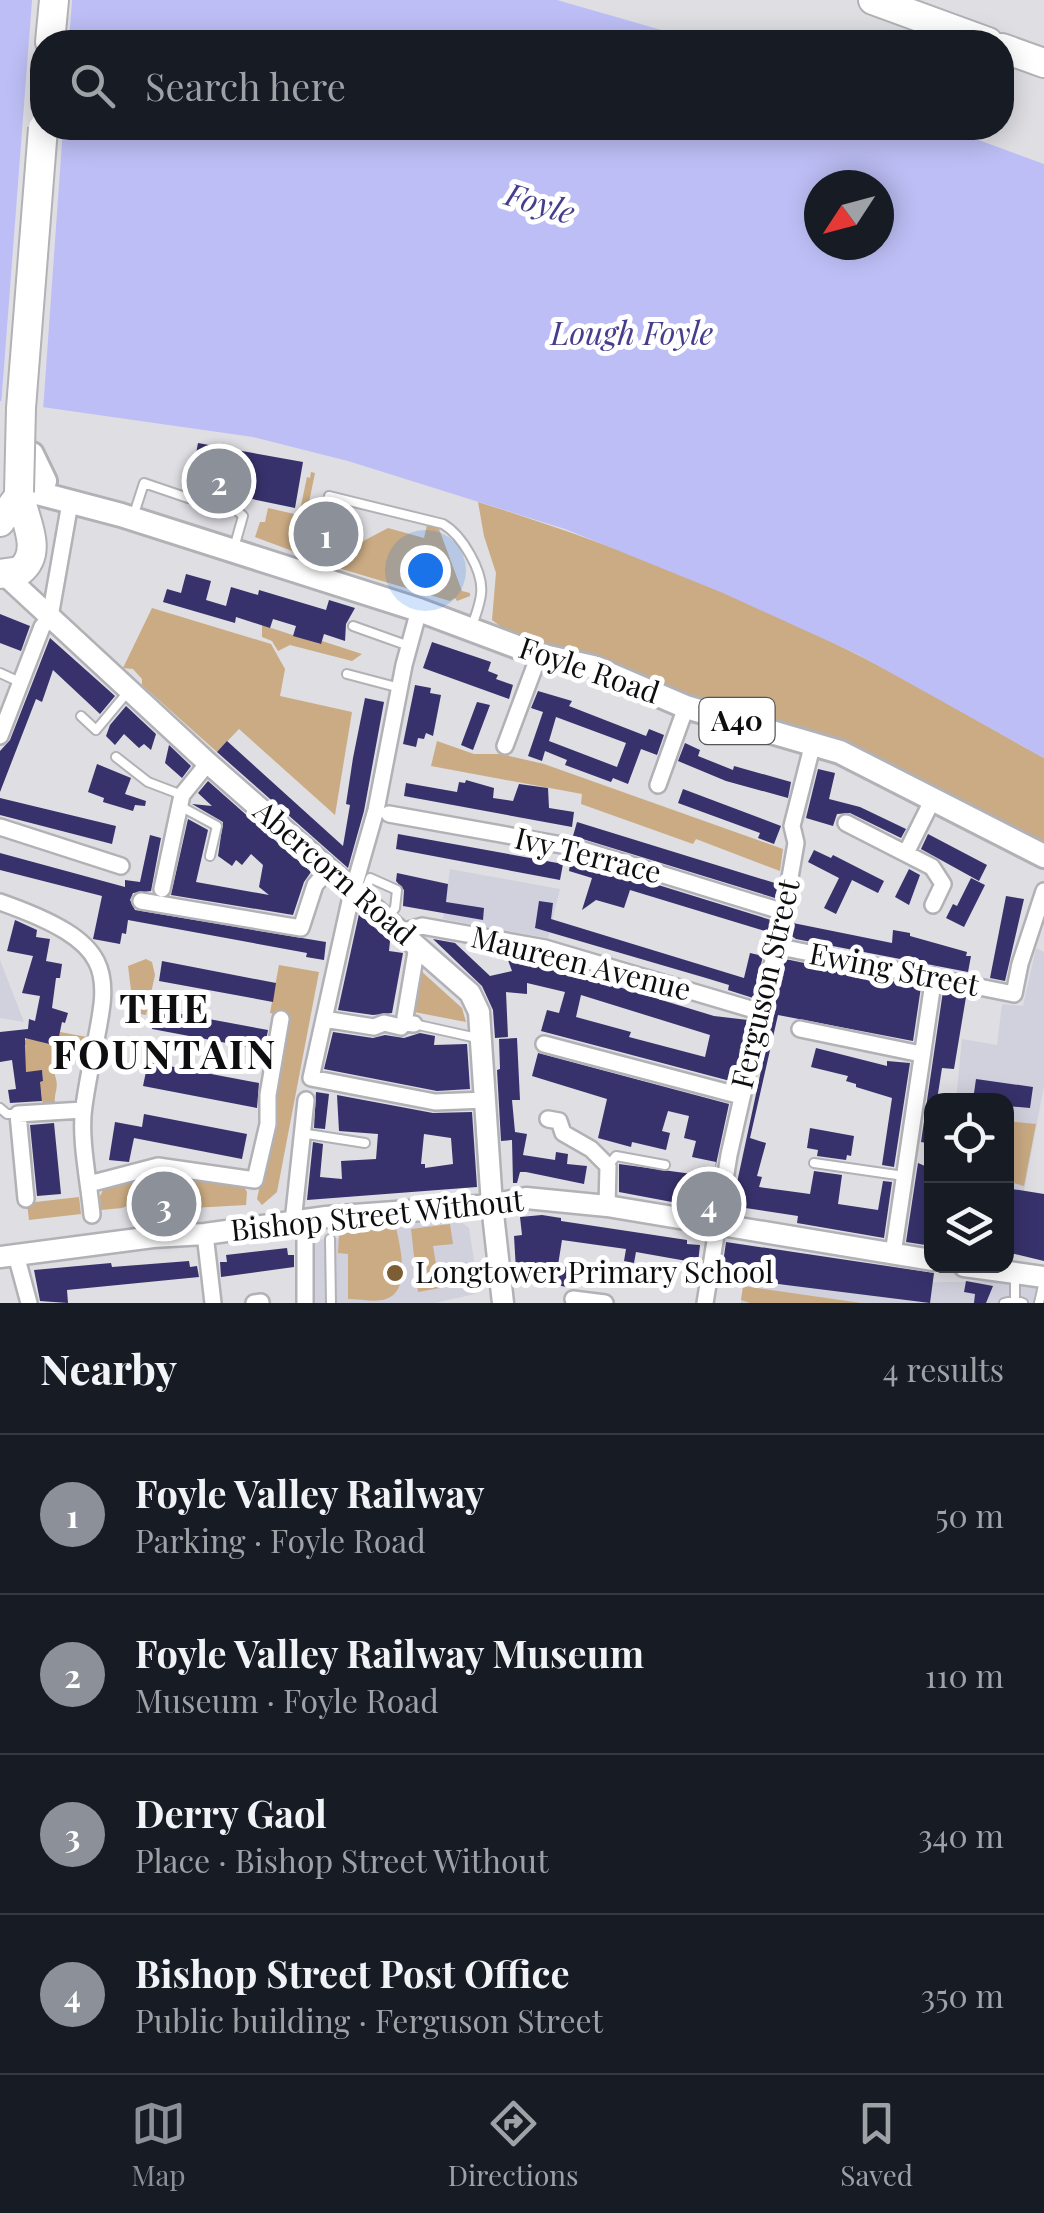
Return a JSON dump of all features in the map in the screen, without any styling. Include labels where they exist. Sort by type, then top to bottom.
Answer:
[{"type":"highway","points":[[51,30],[54,0]]},
{"type":"highway","points":[[874,0],[955,30]]},
{"type":"highway","points":[[1014,52],[1044,63]]},
{"type":"highway","points":[[3,574],[20,571],[30,547],[18,476],[42,140]]},
{"type":"highway","points":[[18,476],[0,523],[16,524],[30,547]]},
{"type":"main road","name":"Foyle Road","points":[[18,476],[70,503],[420,610],[539,655],[593,667],[686,707],[840,752],[1044,856]]},
{"type":"main road","name":"Foyle Road","points":[[18,476],[90,498],[126,517]]},
{"type":"street","points":[[0,736],[3,718],[22,684],[42,627],[70,503]]},
{"type":"street","points":[[30,547],[46,613]]},
{"type":"street","name":"Abercorn Road","points":[[3,574],[208,763],[470,993],[479,1012],[482,1038],[492,1205],[503,1303]]},
{"type":"street","points":[[420,610],[409,646],[358,895],[311,1078],[434,1102],[486,1100]]},
{"type":"street","points":[[505,746],[539,655]]},
{"type":"street","points":[[658,786],[686,707]]},
{"type":"street","name":"Ferguson Street","points":[[705,1303],[741,1096],[784,912],[796,843],[792,826],[813,743]]},
{"type":"street","points":[[162,890],[181,800],[208,763]]},
{"type":"street","points":[[906,852],[932,801]]},
{"type":"street","name":"Ivy Terrace","points":[[389,814],[572,847],[784,912]]},
{"type":"street","points":[[846,822],[932,867],[943,884],[933,905]]},
{"type":"street","points":[[0,827],[121,866]]},
{"type":"street","points":[[141,901],[302,928],[312,892],[329,869]]},
{"type":"street","name":"Ewing Street","points":[[775,946],[1014,994],[1044,891]]},
{"type":"street","points":[[0,903],[50,920],[74,934],[102,970],[104,994],[83,1110],[92,1212]]},
{"type":"street","name":"Maureen Avenue","points":[[393,926],[422,926],[545,948],[761,1012]]},
{"type":"street","points":[[324,1019],[374,1027],[406,1022],[417,946]]},
{"type":"street","points":[[893,1254],[934,976]]},
{"type":"street","points":[[90,1184],[158,1166],[255,1180],[268,1124],[268,1095],[281,1019]]},
{"type":"street","points":[[800,1028],[921,1054]]},
{"type":"street","points":[[544,1044],[741,1096]]},
{"type":"street","points":[[305,1106],[299,1220],[305,1303]]},
{"type":"street","points":[[26,1199],[18,1114],[83,1110]]},
{"type":"street","points":[[548,1119],[559,1121],[563,1133],[590,1149],[608,1166],[606,1206]]},
{"type":"street","name":"Bishop Street Without","points":[[8,1256],[299,1220],[492,1205],[526,1198],[606,1206],[924,1259]]},
{"type":"street","points":[[205,1234],[213,1303]]},
{"type":"street","points":[[8,1256],[29,1303]]},
{"type":"street","points":[[1015,1273],[1044,1279]]},
{"type":"street","points":[[573,1299],[605,1303]]},
{"type":"lane","points":[[126,517],[144,483],[188,498],[231,505],[243,516],[232,552]]},
{"type":"lane","points":[[342,538],[320,532],[328,496],[443,524],[455,531],[465,542],[482,590],[471,630]]},
{"type":"lane","points":[[353,626],[409,646]]},
{"type":"lane","points":[[0,673],[22,684]]},
{"type":"lane","points":[[346,674],[400,688]]},
{"type":"lane","points":[[81,716],[96,730],[130,690]]},
{"type":"lane","points":[[116,757],[218,826],[210,856]]},
{"type":"lane","points":[[358,895],[370,878],[397,890],[393,926]]},
{"type":"lane","points":[[406,1022],[482,1038]]},
{"type":"lane","points":[[305,1106],[311,1078]]},
{"type":"lane","points":[[0,1108],[7,1114],[18,1114]]},
{"type":"lane","points":[[301,1134],[366,1143]]},
{"type":"lane","points":[[608,1166],[616,1156],[665,1165]]},
{"type":"lane","points":[[814,1163],[904,1176]]},
{"type":"lane","points":[[330,1239],[331,1303]]},
{"type":"lane","points":[[1004,1303],[1019,1301],[1015,1273]]},
{"type":"lane","points":[[1040,1303],[1044,1279]]},
{"type":"shaded area","points":[[311,472],[315,473],[303,532],[311,538],[310,546],[339,555],[342,544],[354,546],[388,528],[424,538],[427,525],[439,529],[462,591],[470,596],[450,601],[338,568],[255,537],[268,508],[299,515]]},
{"type":"shaded area","points":[[478,502],[623,552],[766,611],[882,667],[1044,758],[1044,856],[840,752],[539,655],[492,620],[496,573]]},
{"type":"shaded area","points":[[152,608],[271,644],[285,669],[280,696],[352,712],[335,815],[239,729],[217,752],[142,685],[133,669],[123,668]]},
{"type":"shaded area","points":[[262,625],[362,654],[352,661],[290,645],[278,651],[272,641],[262,637]]},
{"type":"shaded area","points":[[437,741],[474,754],[501,754],[544,764],[783,849],[780,871],[696,839],[693,844],[581,804],[582,794],[431,766]]},
{"type":"shaded area","points":[[450,869],[560,889],[548,938],[443,919]]},
{"type":"shaded area","points":[[1036,948],[1044,952],[1044,1086],[1024,1191],[1014,1189],[1014,1093],[957,1093],[962,1039],[997,1045],[1002,1004],[1023,1006]]},
{"type":"shaded area","points":[[146,959],[152,962],[155,975],[146,1015],[128,1012],[128,966]]},
{"type":"shaded area","points":[[0,960],[24,1022],[0,1018]]},
{"type":"shaded area","points":[[279,965],[319,972],[277,1192],[262,1205],[257,1199],[273,1123],[275,1077],[282,1071],[286,1017],[270,1013]]},
{"type":"shaded area","points":[[421,971],[462,1008],[466,1022],[414,1012]]},
{"type":"shaded area","points":[[25,1031],[42,1035],[41,1042],[56,1046],[60,1032],[87,1037],[80,1063],[52,1059],[56,1106],[43,1107],[41,1090],[34,1083],[43,1081],[42,1071],[26,1072],[26,1045],[18,1045],[18,1041],[26,1040]]},
{"type":"shaded area","points":[[1014,1122],[1036,1124],[1024,1186],[1014,1183]]},
{"type":"shaded area","points":[[158,1174],[160,1193],[122,1208],[101,1210],[103,1190]]},
{"type":"shaded area","points":[[163,1174],[243,1185],[246,1205],[174,1209]]},
{"type":"shaded area","points":[[79,1197],[81,1214],[29,1220],[27,1203]]},
{"type":"shaded area","name":"Longtower Primary School","points":[[447,1219],[460,1221],[469,1228],[479,1293],[435,1303],[312,1303],[313,1240]]},
{"type":"shaded area","points":[[450,1224],[453,1244],[433,1246],[440,1288],[418,1292],[411,1229]]},
{"type":"shaded area","points":[[396,1227],[402,1269],[398,1289],[382,1300],[348,1299],[348,1254],[338,1253],[339,1234]]},
{"type":"shaded area","points":[[1002,1281],[1044,1287],[1044,1303],[741,1303],[743,1286]]},
{"type":"shaded area","points":[[743,1286],[861,1303],[750,1303],[741,1300]]},
{"type":"water","name":"Lough Foyle","points":[[0,0],[557,0],[661,30],[30,30],[30,140],[979,140],[1044,164],[1044,758],[857,654],[723,593],[565,529],[348,461],[253,437],[0,401]]},
{"type":"pier","points":[[32,0],[72,0],[70,30],[30,30],[30,140],[62,140],[43,411],[1,406]]},
{"type":"building","points":[[198,443],[303,462],[295,508],[190,486]]},
{"type":"building","points":[[186,574],[211,581],[206,600],[226,606],[231,587],[258,595],[259,590],[326,610],[329,600],[355,608],[346,624],[345,641],[324,634],[321,644],[293,636],[296,626],[273,619],[270,628],[236,617],[235,623],[163,602],[167,589],[181,593]]},
{"type":"building","points":[[0,614],[30,626],[21,651],[0,643]]},
{"type":"building","points":[[50,638],[115,696],[100,714],[53,670],[42,702],[36,699],[0,792],[0,751],[10,740]]},
{"type":"building","points":[[432,642],[491,662],[488,671],[498,675],[496,679],[513,685],[509,699],[423,668]]},
{"type":"building","points":[[415,685],[441,695],[433,736],[426,733],[424,739],[418,738],[416,747],[403,744]]},
{"type":"building","points":[[538,691],[572,701],[569,706],[646,736],[649,729],[664,735],[657,755],[641,749],[628,784],[613,778],[611,782],[565,765],[567,760],[545,751],[542,761],[528,756],[543,712],[531,708]],"holes":[[[556,717],[626,743],[617,767],[549,741]]]},
{"type":"building","points":[[365,698],[384,702],[364,811],[348,868],[217,752],[227,741],[343,846],[350,805],[346,804]]},
{"type":"building","points":[[477,702],[490,705],[473,750],[461,745]]},
{"type":"building","points":[[126,706],[156,734],[151,750],[144,744],[139,748],[124,734],[115,745],[106,736]]},
{"type":"building","points":[[685,743],[700,750],[698,756],[733,770],[734,766],[791,782],[788,798],[726,781],[678,761]]},
{"type":"building","points":[[169,745],[191,766],[182,778],[165,763]]},
{"type":"building","points":[[97,764],[131,778],[125,794],[146,801],[145,806],[135,805],[133,811],[103,802],[104,798],[88,792]]},
{"type":"building","points":[[818,769],[835,773],[829,799],[860,807],[906,829],[901,838],[850,813],[837,814],[833,826],[806,818]]},
{"type":"building","points":[[466,780],[494,788],[493,798],[513,801],[519,784],[548,788],[549,808],[574,812],[572,827],[404,796],[406,783],[457,792],[459,782]]},
{"type":"building","points":[[208,781],[311,872],[293,915],[171,895],[188,819],[208,830],[196,882],[269,895],[259,887],[263,865],[251,854],[242,865],[236,860],[232,866],[218,856],[223,822],[192,804],[212,806],[198,793]]},
{"type":"building","points":[[683,789],[781,826],[774,844],[758,838],[760,833],[678,803]]},
{"type":"building","points":[[0,798],[116,826],[112,844],[0,815]]},
{"type":"building","points":[[577,822],[778,884],[775,898],[573,836]]},
{"type":"building","points":[[398,834],[563,864],[560,880],[396,849]]},
{"type":"building","points":[[928,834],[987,865],[979,881],[921,849]]},
{"type":"building","points":[[150,835],[161,838],[151,891],[133,893],[130,900],[135,910],[326,942],[324,960],[306,957],[307,953],[128,920],[120,944],[93,939],[102,896],[0,870],[0,853],[125,887],[125,880],[140,882]]},
{"type":"building","points":[[814,850],[831,858],[833,855],[884,881],[878,893],[852,880],[836,914],[824,908],[839,878],[808,862]]},
{"type":"building","points":[[571,858],[771,920],[768,932],[630,890],[624,908],[596,900],[582,910],[592,878],[569,871]]},
{"type":"building","points":[[909,869],[920,875],[909,905],[895,897]]},
{"type":"building","points":[[397,873],[448,884],[446,902],[484,908],[483,920],[403,906],[404,890],[396,881]]},
{"type":"building","points":[[971,878],[985,885],[964,927],[946,918]]},
{"type":"building","points":[[1006,896],[1024,899],[1005,981],[990,978]]},
{"type":"building","points":[[539,901],[553,903],[551,919],[744,978],[750,953],[763,956],[753,998],[728,990],[729,985],[535,928]]},
{"type":"building","points":[[359,914],[390,941],[389,951],[403,953],[392,1013],[373,1015],[338,1010]]},
{"type":"building","points":[[15,920],[37,930],[36,937],[50,939],[46,961],[62,964],[52,1008],[68,1013],[57,1046],[25,1038],[26,1072],[42,1070],[42,1101],[10,1103],[8,1090],[16,1089],[12,1060],[0,1062],[0,1032],[28,1029],[29,1019],[35,1021],[40,996],[22,993],[33,956],[7,951]]},
{"type":"building","points":[[793,923],[892,943],[893,930],[910,933],[967,952],[966,956],[971,956],[968,972],[796,939],[790,935]]},
{"type":"building","points":[[433,939],[455,943],[490,976],[512,971],[505,952],[588,972],[586,977],[714,1016],[748,1020],[734,1082],[541,1031],[547,1010],[559,1013],[565,992],[527,983],[527,994],[506,992],[508,1037],[495,1038],[493,1010],[482,986]],"holes":[[[581,995],[710,1035],[705,1057],[629,1037],[631,1032],[576,1017]]]},
{"type":"building","points":[[785,959],[921,987],[913,1041],[778,1015],[750,1138],[766,1143],[757,1176],[762,1177],[759,1187],[810,1194],[814,1171],[842,1175],[838,1204],[878,1210],[883,1181],[892,1182],[884,1238],[797,1223],[798,1216],[732,1206]]},
{"type":"building","points":[[162,961],[276,983],[273,1002],[159,981]]},
{"type":"building","points":[[943,991],[966,997],[954,1069],[942,1068],[938,1093],[928,1093]]},
{"type":"building","points":[[155,1009],[268,1030],[264,1050],[152,1029]]},
{"type":"building","points":[[333,1032],[373,1038],[404,1038],[420,1033],[435,1036],[434,1045],[467,1044],[470,1089],[437,1091],[324,1069]]},
{"type":"building","points":[[517,1038],[520,1100],[512,1100],[515,1132],[527,1134],[523,1155],[555,1160],[556,1152],[568,1154],[567,1164],[587,1166],[584,1184],[526,1172],[520,1172],[517,1183],[513,1183],[512,1140],[501,1141],[497,1070],[499,1039]]},
{"type":"building","points":[[816,1048],[887,1066],[887,1061],[910,1063],[894,1167],[882,1165],[892,1098],[856,1087],[846,1081],[848,1076],[811,1067]]},
{"type":"building","points":[[538,1053],[729,1104],[715,1169],[716,1162],[692,1157],[696,1141],[684,1138],[689,1116],[668,1111],[662,1131],[670,1133],[666,1150],[632,1142],[631,1147],[598,1138],[607,1099],[532,1076]]},
{"type":"building","points":[[148,1062],[259,1083],[257,1108],[143,1086]]},
{"type":"building","points":[[976,1079],[1033,1087],[1030,1108],[1014,1107],[1014,1093],[974,1093]]},
{"type":"building","points":[[316,1092],[329,1094],[325,1129],[314,1128]]},
{"type":"building","points":[[337,1095],[433,1113],[472,1112],[477,1187],[307,1200],[313,1142],[323,1144],[320,1177],[342,1179],[341,1161],[376,1159],[378,1134],[339,1131]],"holes":[[[424,1134],[451,1138],[453,1164],[425,1168],[421,1164]]]},
{"type":"building","points":[[144,1114],[247,1134],[242,1159],[134,1138],[129,1162],[109,1160],[115,1122],[142,1127]]},
{"type":"building","points":[[54,1123],[61,1194],[37,1196],[30,1125]]},
{"type":"building","points":[[810,1128],[854,1136],[851,1156],[847,1155],[846,1160],[817,1156],[818,1150],[807,1148]]},
{"type":"building","points":[[918,1163],[924,1166],[924,1245],[906,1242]]},
{"type":"building","points":[[619,1164],[692,1174],[690,1188],[712,1191],[709,1209],[619,1192]]},
{"type":"building","points":[[1014,1189],[1044,1194],[1044,1261],[1014,1254]]},
{"type":"building","points":[[542,1215],[687,1240],[687,1244],[700,1245],[698,1263],[636,1252],[634,1263],[624,1261],[626,1249],[562,1240],[558,1265],[570,1268],[567,1287],[538,1282],[541,1267],[516,1270],[514,1236],[522,1235],[520,1217]]},
{"type":"building","points":[[726,1242],[934,1273],[930,1303],[721,1277]]},
{"type":"building","points":[[287,1248],[288,1255],[294,1255],[294,1267],[221,1277],[220,1262],[227,1262],[226,1255]]},
{"type":"building","points":[[189,1261],[190,1267],[197,1266],[199,1277],[67,1290],[68,1303],[40,1301],[34,1270],[111,1263],[112,1267]]},
{"type":"building","points":[[966,1281],[993,1286],[986,1303],[974,1303],[975,1294],[964,1292]]},
{"type":"place","name":"Foyle Valley Railway Museum","points":[[219,481]]},
{"type":"place","name":"Foyle Valley Railway","points":[[326,534]]},
{"type":"place","name":"Derry Gaol","points":[[164,1204]]},
{"type":"place","name":"Bishop Street Post Office","points":[[709,1204]]},
{"type":"place","name":"Longtower Primary School","points":[[395,1273]]},
{"type":"district","name":"THE FOUNTAIN","points":[[165,1032]]},
{"type":"water label","name":"Foyle","points":[[540,204]]}]
